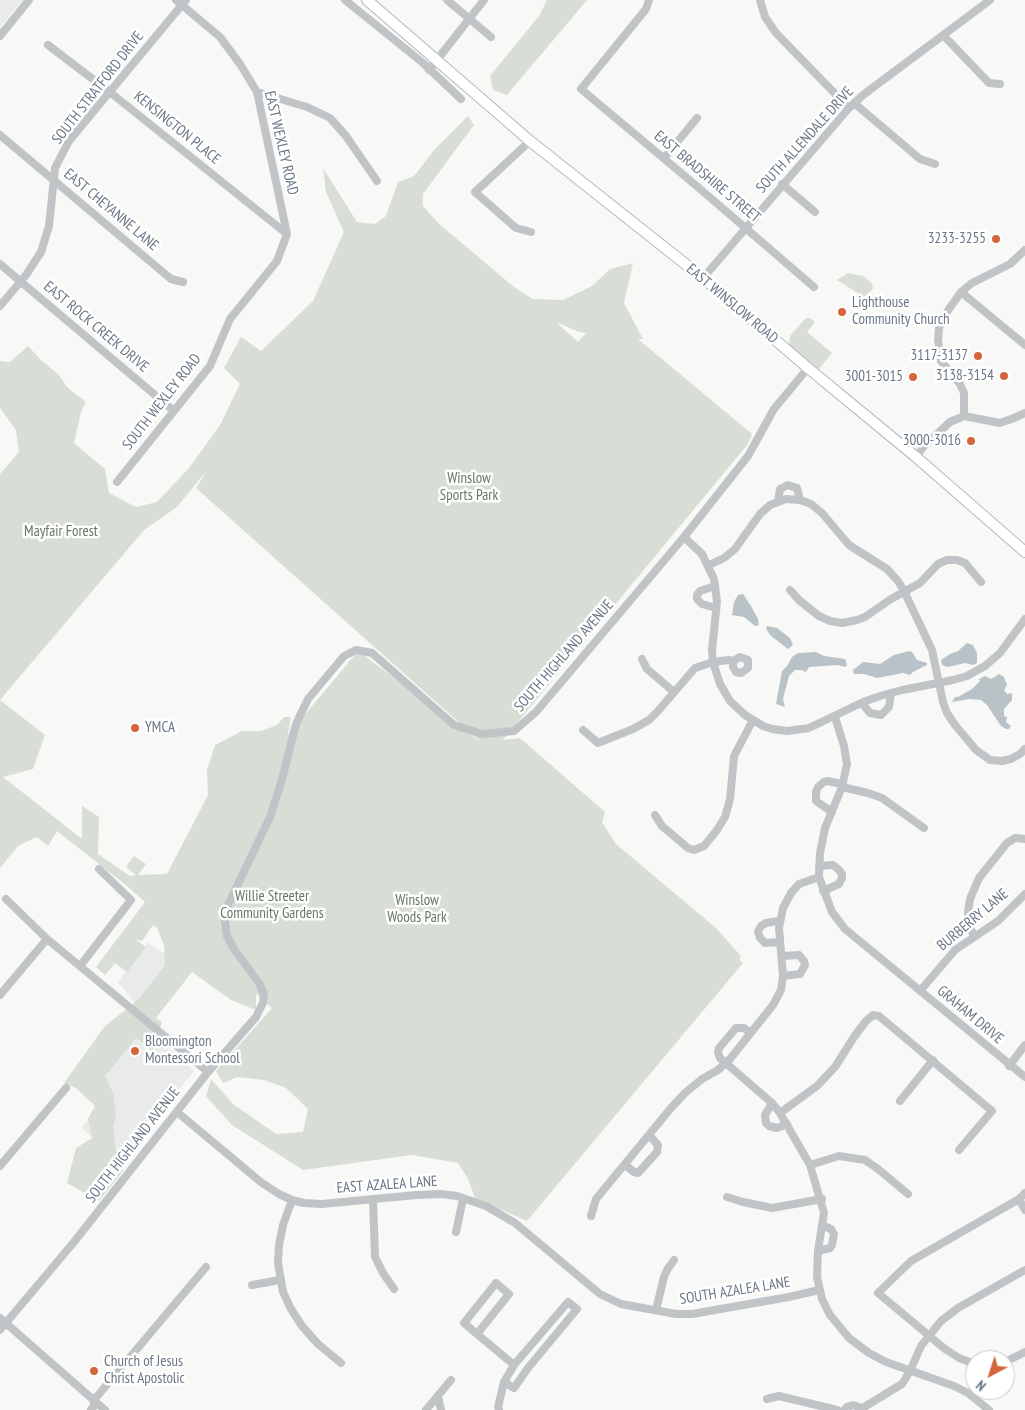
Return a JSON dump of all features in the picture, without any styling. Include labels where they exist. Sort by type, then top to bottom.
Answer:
[{"type":"main road","name":"EAST WINSLOW ROAD","points":[[367,0],[530,141],[703,278],[916,457],[1025,552]]},
{"type":"street","points":[[0,36],[29,0]]},
{"type":"street","points":[[345,0],[461,99]]},
{"type":"street","points":[[447,0],[491,37]]},
{"type":"street","points":[[429,70],[484,0]]},
{"type":"street","name":"EAST BRADSHIRE STREET","points":[[649,0],[646,9],[581,89],[814,287]]},
{"type":"street","points":[[760,0],[765,17],[776,33],[851,106],[920,160],[935,164]]},
{"type":"street","name":"SOUTH ALLENDALE DRIVE","points":[[703,278],[782,184],[863,94],[944,36],[990,0]]},
{"type":"street","name":"EAST WEXLEY ROAD","points":[[181,2],[220,37],[240,64],[257,92],[287,234]]},
{"type":"street","name":"SOUTH STRATFORD DRIVE","points":[[0,306],[21,281],[41,252],[49,226],[55,168],[69,142],[181,2]]},
{"type":"street","points":[[944,36],[989,83],[1000,84]]},
{"type":"street","name":"KENSINGTON PLACE","points":[[48,45],[287,234]]},
{"type":"street","points":[[257,92],[307,107],[330,118],[346,136],[377,181]]},
{"type":"street","points":[[664,158],[697,118]]},
{"type":"street","name":"EAST CHEYANNE LANE","points":[[0,135],[172,279],[183,282]]},
{"type":"street","points":[[530,141],[475,192],[516,228],[531,232]]},
{"type":"street","points":[[782,184],[815,212]]},
{"type":"street","name":"SOUTH WEXLEY ROAD","points":[[117,482],[210,366],[230,319],[277,261],[287,234]]},
{"type":"street","points":[[964,416],[964,393],[960,384],[941,361],[938,340],[939,328],[944,316],[961,292],[972,283],[1010,264],[1025,250]]},
{"type":"street","name":"EAST ROCK CREEK DRIVE","points":[[0,264],[174,411]]},
{"type":"street","points":[[961,292],[1025,344]]},
{"type":"street","name":"SOUTH HIGHLAND AVENUE","points":[[2,1324],[74,1242],[208,1072],[256,1017],[264,1003],[264,994],[260,983],[234,949],[227,936],[225,921],[228,905],[270,817],[296,724],[308,699],[344,656],[356,650],[372,653],[454,725],[482,734],[514,731],[536,712],[684,537],[748,456],[774,410],[808,368]]},
{"type":"street","points":[[916,457],[924,446],[950,422],[964,416],[1000,423],[1025,413]]},
{"type":"street","points":[[778,501],[780,489],[788,485],[797,488],[800,500]]},
{"type":"street","points":[[709,565],[731,553],[764,509],[778,501],[800,500],[817,508],[849,545],[887,569],[904,591],[932,650],[944,707],[950,720],[979,753],[990,760],[1002,761],[1011,759],[1025,749]]},
{"type":"street","points":[[684,537],[702,554],[709,565],[715,586],[716,608],[712,650],[716,676],[724,692],[737,709],[752,720],[772,729],[794,730],[816,726],[862,703],[891,693],[967,676],[993,660],[1006,647],[1025,619]]},
{"type":"street","points":[[790,590],[800,601],[819,616],[834,622],[842,622],[865,617],[904,591],[920,583],[938,564],[952,560],[965,563],[981,582]]},
{"type":"street","points":[[715,586],[700,591],[696,599],[700,603],[716,608]]},
{"type":"street","points":[[642,659],[647,669],[674,692]]},
{"type":"street","points":[[583,730],[598,743],[633,729],[649,720],[696,668],[713,662],[733,661]]},
{"type":"street","points":[[862,703],[870,713],[881,715],[889,707],[891,693]]},
{"type":"street","name":"GRAHAM DRIVE","points":[[835,716],[846,755],[846,772],[825,828],[819,866],[819,877],[823,892],[832,912],[845,929],[1009,1066],[1025,1077]]},
{"type":"street","points":[[654,815],[662,826],[688,848],[700,850],[725,817],[730,799],[734,756],[752,720]]},
{"type":"street","points":[[832,812],[816,801],[818,787],[824,782],[882,798],[924,828]]},
{"type":"street","points":[[974,936],[969,925],[968,906],[979,878],[1007,843],[1015,838],[1025,839]]},
{"type":"street","points":[[819,866],[833,865],[842,874],[839,884],[823,892]]},
{"type":"street","points":[[80,966],[131,900],[99,869]]},
{"type":"street","points":[[590,1216],[596,1199],[685,1093],[726,1063],[777,998],[784,976],[779,921],[786,901],[795,888],[802,882],[819,877]]},
{"type":"street","name":"BURBERRY LANE","points":[[920,991],[955,950],[1004,916],[1025,894]]},
{"type":"street","points":[[6,899],[47,939],[208,1072]]},
{"type":"street","points":[[779,921],[766,923],[761,926],[758,932],[760,938],[765,943],[780,942]]},
{"type":"street","points":[[0,996],[47,939]]},
{"type":"street","points":[[782,956],[799,955],[802,957],[805,965],[800,974],[784,976]]},
{"type":"street","points":[[780,1113],[809,1093],[825,1079],[840,1060],[858,1031],[873,1015],[883,1018],[992,1110],[959,1150]]},
{"type":"street","points":[[751,1033],[744,1028],[738,1027],[718,1051],[719,1056],[772,1103],[787,1124],[810,1164],[822,1199],[824,1213],[816,1277],[824,1307],[849,1338],[876,1357],[954,1386],[989,1410]]},
{"type":"street","points":[[1009,1066],[1025,1045]]},
{"type":"street","points":[[900,1101],[933,1060]]},
{"type":"street","points":[[0,1166],[66,1088]]},
{"type":"street","points":[[772,1103],[765,1115],[766,1123],[776,1128],[787,1124]]},
{"type":"street","name":"EAST AZALEA LANE","points":[[177,1112],[262,1184],[292,1200],[322,1204],[429,1194],[449,1195],[464,1199],[493,1209],[515,1223],[600,1294],[614,1302],[656,1310]]},
{"type":"street","points":[[624,1165],[634,1172],[638,1172],[657,1152],[658,1145],[649,1135]]},
{"type":"street","points":[[810,1164],[839,1156],[865,1160],[908,1194]]},
{"type":"street","points":[[965,1360],[928,1336],[878,1293],[911,1260],[1022,1196],[1025,1210]]},
{"type":"street","points":[[727,1197],[772,1208],[822,1199]]},
{"type":"street","points":[[373,1199],[376,1258],[383,1274],[394,1289]]},
{"type":"street","points":[[456,1232],[464,1199]]},
{"type":"street","points":[[292,1200],[283,1225],[279,1245],[278,1263],[280,1280],[295,1318],[314,1339],[341,1363]]},
{"type":"street","points":[[818,1251],[830,1248],[833,1240],[833,1232],[822,1225]]},
{"type":"street","points":[[656,1310],[664,1277],[674,1260]]},
{"type":"street","points":[[91,1410],[94,1406],[94,1400],[206,1267]]},
{"type":"street","points":[[844,1410],[853,1405],[862,1410],[902,1384],[921,1346],[941,1322],[958,1308],[1025,1270]]},
{"type":"street","points":[[252,1285],[280,1280]]},
{"type":"street","points":[[477,1334],[509,1294],[496,1283],[464,1322],[477,1334],[514,1365]]},
{"type":"street","name":"SOUTH AZALEA LANE","points":[[656,1310],[676,1314],[692,1314],[819,1290]]},
{"type":"street","points":[[499,1410],[498,1407],[504,1382],[514,1365],[568,1302],[576,1309],[514,1388],[504,1382]]},
{"type":"street","points":[[2,1324],[106,1410]]},
{"type":"street","points":[[426,1410],[450,1380]]},
{"type":"street","points":[[767,1399],[780,1396],[836,1410]]},
{"type":"street","points":[[438,1397],[441,1410]]},
{"type":"shaded area","points":[[0,0],[23,0],[0,27]]},
{"type":"shaded area","points":[[743,594],[758,619],[759,625],[755,626],[744,617],[732,615],[734,602],[738,595]]},
{"type":"shaded area","points":[[767,626],[777,628],[790,638],[793,645],[788,649],[771,636],[766,629]]},
{"type":"shaded area","points":[[967,643],[973,645],[977,653],[977,663],[973,665],[965,663],[948,667],[942,665],[941,660],[958,651]]},
{"type":"shaded area","points":[[816,652],[824,656],[845,659],[847,665],[845,667],[838,665],[809,667],[806,672],[795,670],[789,676],[783,699],[785,707],[776,704],[782,671],[792,657],[798,653]]},
{"type":"shaded area","points":[[912,652],[917,660],[927,663],[927,665],[910,675],[903,673],[877,678],[864,674],[854,674],[853,670],[863,662],[880,664],[894,655]]},
{"type":"shaded area","points":[[999,674],[1004,677],[1007,685],[1004,690],[1007,694],[1012,693],[1012,700],[1004,709],[1004,716],[1007,717],[1006,722],[1011,726],[1009,729],[1001,726],[987,705],[981,700],[970,699],[952,702],[955,697],[972,689],[980,681],[979,679],[985,676],[991,679]]},
{"type":"shaded area","name":"Bloomington Montessori School","points":[[148,943],[169,956],[164,974],[137,1016],[194,1071],[121,1161],[82,1128],[99,1104],[86,1091],[135,1003],[118,982]]},
{"type":"green space","points":[[547,0],[587,0],[507,95],[493,90],[490,76],[539,16]]},
{"type":"green space","points":[[468,116],[474,125],[423,194],[423,206],[438,223],[514,287],[533,299],[563,300],[592,286],[610,269],[633,263],[624,303],[643,339],[638,339],[752,434],[748,444],[503,740],[520,738],[605,812],[602,822],[616,844],[716,928],[741,956],[739,959],[743,963],[527,1221],[475,1198],[468,1179],[458,1163],[412,1155],[303,1170],[232,1125],[206,1096],[211,1079],[233,1104],[276,1134],[303,1132],[308,1109],[286,1088],[264,1080],[237,1077],[223,1083],[216,1071],[272,1008],[256,994],[256,1010],[231,1000],[192,972],[156,1018],[162,1022],[153,1051],[136,1038],[105,1076],[113,1093],[116,1115],[113,1127],[116,1150],[123,1171],[99,1201],[67,1183],[76,1148],[92,1138],[88,1119],[95,1106],[76,1088],[64,1083],[105,1026],[139,999],[165,965],[164,945],[157,928],[153,925],[142,941],[135,939],[146,947],[127,972],[115,963],[105,975],[96,967],[145,902],[57,831],[48,846],[37,837],[18,846],[0,868],[0,700],[0,474],[19,452],[16,430],[0,408],[0,361],[10,362],[28,346],[58,374],[68,388],[86,402],[81,412],[74,443],[105,469],[109,493],[136,507],[157,502],[189,468],[220,425],[240,384],[224,368],[241,337],[261,351],[313,301],[344,232],[326,192],[323,168],[357,222],[375,224],[386,216],[398,182],[414,176],[435,149]],"holes":[[[556,322],[579,332],[586,333],[578,342]],[[207,470],[196,488],[482,743],[358,651],[288,735],[291,717],[284,717],[277,725],[261,731],[242,731],[215,745],[207,770],[208,795],[167,874],[138,875],[146,864],[134,856],[126,867],[136,875],[130,876],[98,854],[99,817],[82,806],[82,839],[3,777],[33,769],[45,735],[0,700],[144,530],[177,507]]]},
{"type":"green space","points":[[848,273],[863,276],[872,283],[873,289],[864,297],[837,280]]},
{"type":"green space","points":[[806,318],[810,318],[815,322],[807,332],[832,353],[819,369],[815,368],[789,346],[790,336]]},
{"type":"place","name":"3233-3255","points":[[996,239]]},
{"type":"place","name":"Lighthouse Community Church","points":[[842,312]]},
{"type":"place","name":"3117-3137","points":[[978,356]]},
{"type":"place","name":"3138-3154","points":[[1004,376]]},
{"type":"place","name":"3001-3015","points":[[913,377]]},
{"type":"place","name":"3000-3016","points":[[971,441]]},
{"type":"place","name":"YMCA","points":[[135,728]]},
{"type":"place","name":"Bloomington Montessori School","points":[[135,1051]]},
{"type":"place","name":"Church of Jesus Christ Apostolic","points":[[94,1371]]},
{"type":"park label","name":"Winslow Sports Park","points":[[469,488]]},
{"type":"park label","name":"Mayfair Forest","points":[[61,532]]},
{"type":"park label","name":"Willie Streeter Community Gardens","points":[[272,906]]},
{"type":"park label","name":"Winslow Woods Park","points":[[417,910]]}]
